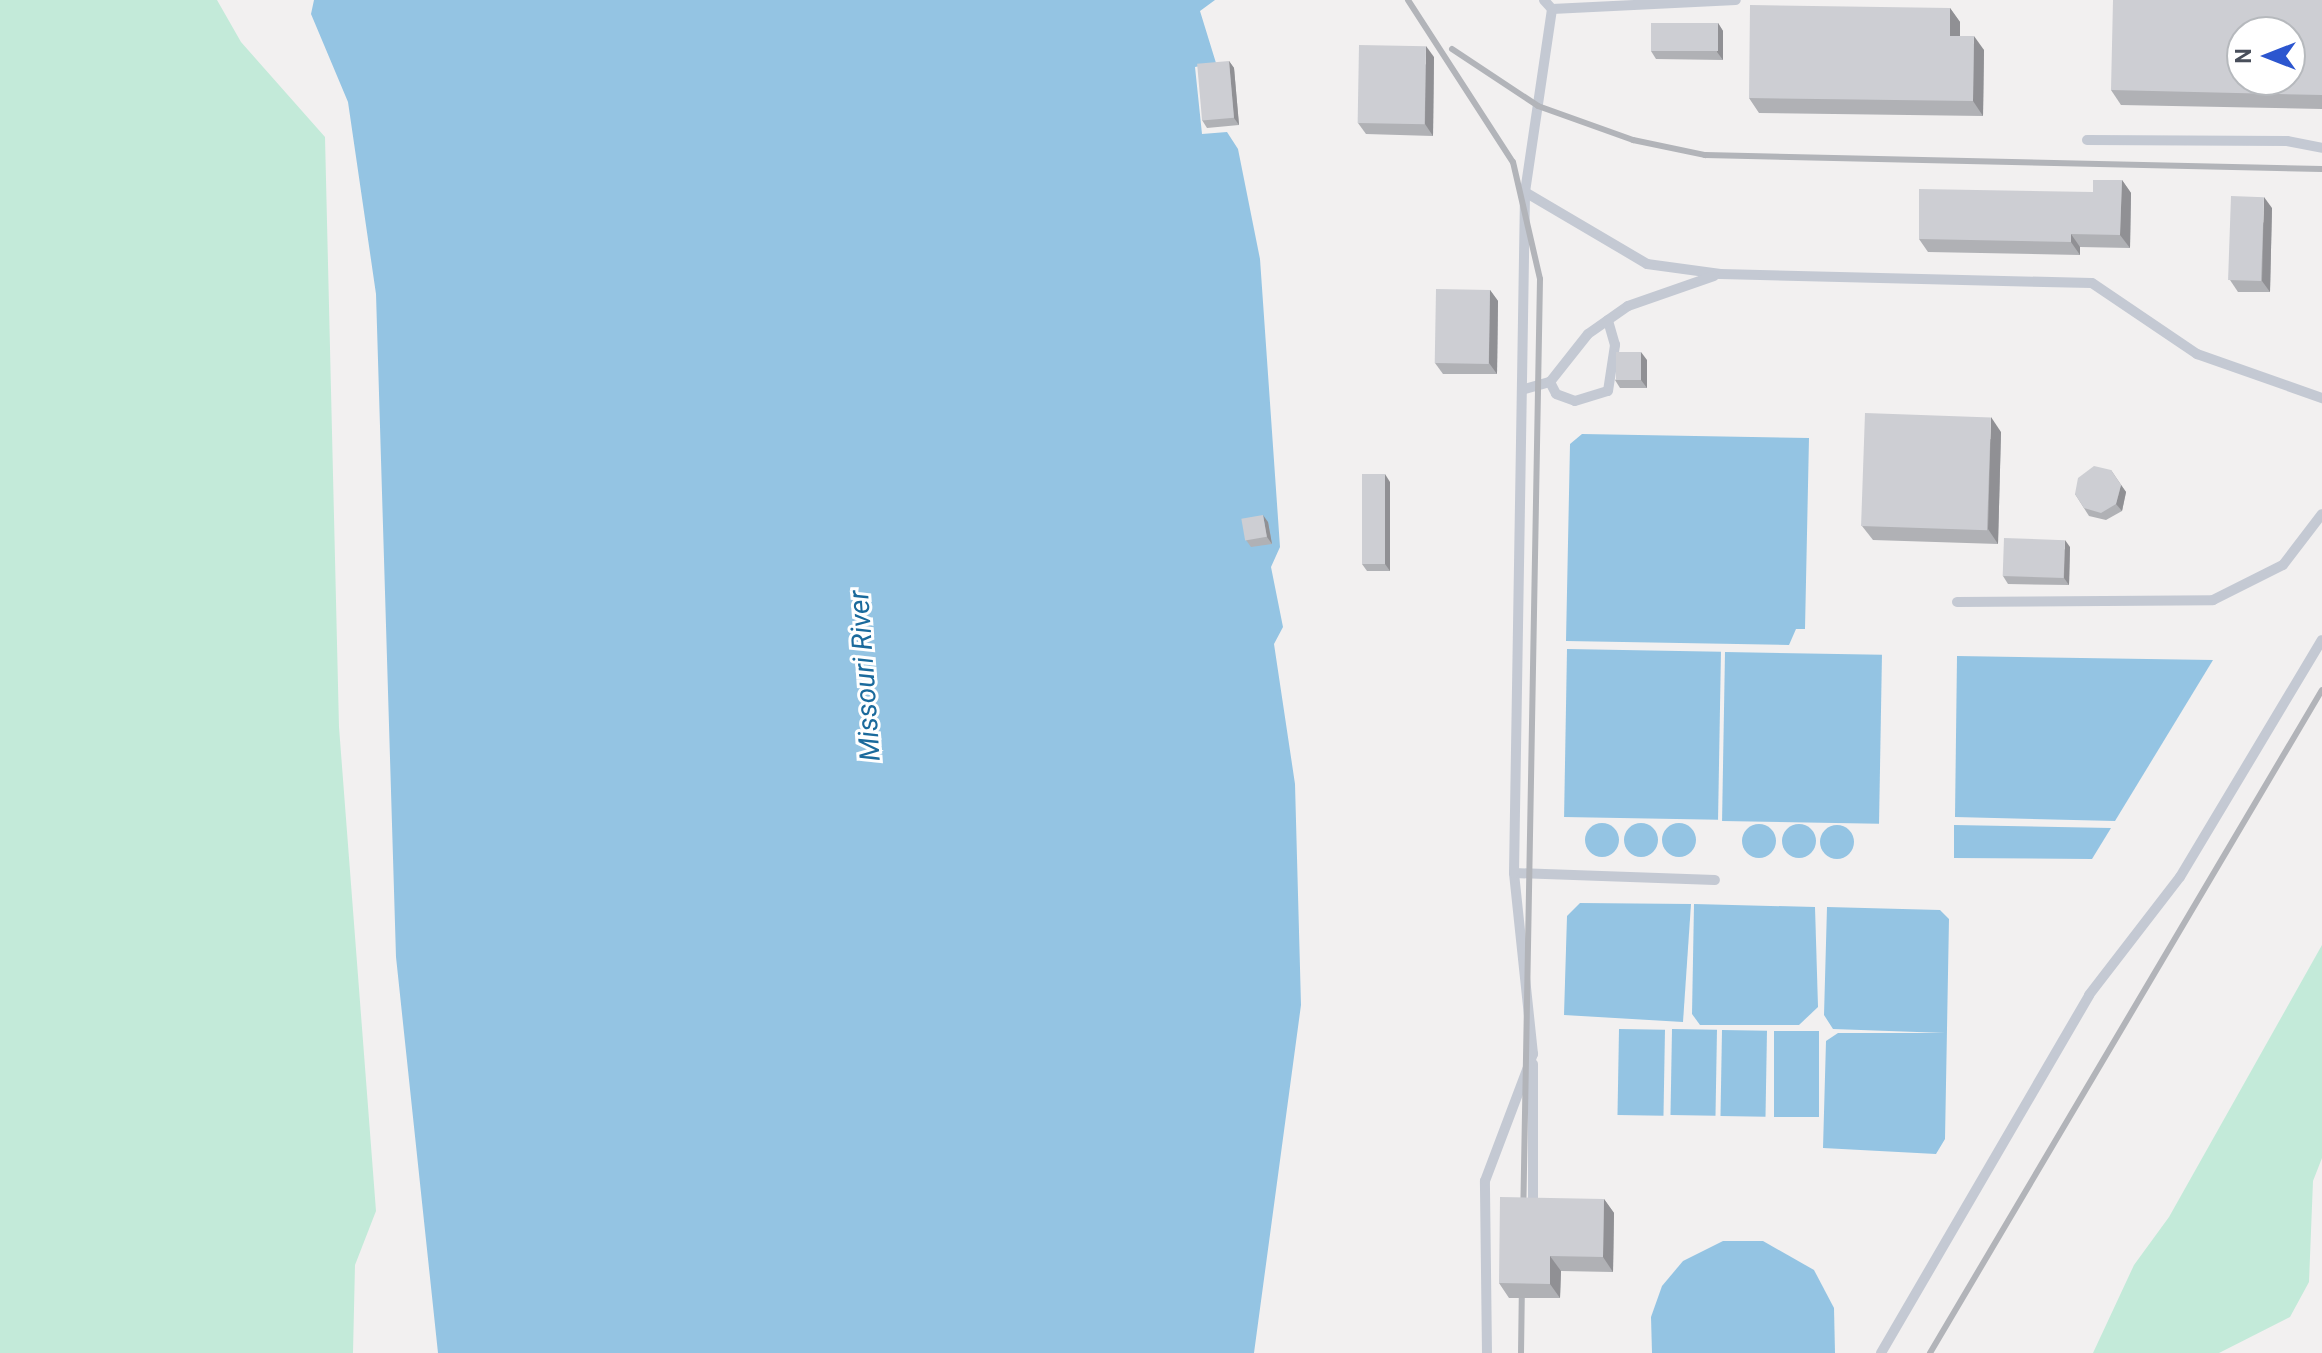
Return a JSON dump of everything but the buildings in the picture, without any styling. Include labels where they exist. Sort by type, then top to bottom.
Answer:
[{"type":"lane","points":[[1548,5],[1560,0]]},
{"type":"lane","points":[[1548,5],[1736,0]]},
{"type":"lane","points":[[1533,1198],[1533,1054],[1514,873],[1525,389],[1525,192],[1548,5]]},
{"type":"lane","points":[[2087,140],[2287,141],[2322,148]]},
{"type":"lane","points":[[1525,192],[1647,264],[1720,274],[2092,283],[2197,354],[2322,398]]},
{"type":"lane","points":[[1525,389],[1550,382],[1608,320],[1669,287],[1720,274]]},
{"type":"lane","points":[[1550,382],[1556,394],[1575,401],[1608,391],[1615,345],[1608,320]]},
{"type":"lane","points":[[1957,602],[2213,600],[2283,565],[2322,514]]},
{"type":"lane","points":[[1881,1353],[2089,995],[2180,877],[2322,640]]},
{"type":"lane","points":[[1514,873],[1715,880]]},
{"type":"lane","points":[[1487,1353],[1485,1181],[1533,1054]]},
{"type":"green space","points":[[0,0],[217,0],[241,42],[325,137],[339,727],[376,1211],[355,1265],[353,1353],[0,1353]]},
{"type":"green space","points":[[2322,945],[2322,1158],[2313,1181],[2309,1282],[2290,1317],[2219,1353],[2093,1353],[2134,1265],[2169,1217]]},
{"type":"water","name":"Missouri River","points":[[314,0],[1215,0],[1200,11],[1216,63],[1195,67],[1202,134],[1227,132],[1238,149],[1260,259],[1280,547],[1271,567],[1283,627],[1274,644],[1295,784],[1301,1005],[1254,1353],[438,1353],[396,957],[376,294],[348,102],[311,14]]},
{"type":"water","points":[[1582,434],[1809,438],[1805,629],[1796,629],[1789,645],[1566,641],[1570,444]]},
{"type":"water","points":[[1567,649],[1721,652],[1718,820],[1564,817]]},
{"type":"water","points":[[1725,652],[1882,655],[1879,824],[1722,821]]},
{"type":"water","points":[[1957,656],[2213,660],[2115,821],[1955,817]]},
{"type":"water","points":[[1602,823],[1614,828],[1619,840],[1614,852],[1602,857],[1590,852],[1585,840],[1590,828]]},
{"type":"water","points":[[1641,823],[1653,828],[1658,840],[1653,852],[1641,857],[1629,852],[1624,840],[1629,828]]},
{"type":"water","points":[[1679,823],[1691,828],[1696,840],[1691,852],[1679,857],[1667,852],[1662,840],[1667,828]]},
{"type":"water","points":[[1759,824],[1771,829],[1776,841],[1771,853],[1759,858],[1747,853],[1742,841],[1747,829]]},
{"type":"water","points":[[1799,824],[1811,829],[1816,841],[1811,853],[1799,858],[1787,853],[1782,841],[1787,829]]},
{"type":"water","points":[[1837,825],[1849,830],[1854,842],[1849,854],[1837,859],[1825,854],[1820,842],[1825,830]]},
{"type":"water","points":[[1954,825],[2111,828],[2092,859],[1954,858]]},
{"type":"water","points":[[1580,903],[1691,904],[1683,1022],[1564,1015],[1567,916]]},
{"type":"water","points":[[1694,904],[1815,907],[1818,1007],[1799,1025],[1700,1025],[1692,1014]]},
{"type":"water","points":[[1827,907],[1940,910],[1949,919],[1945,1139],[1936,1154],[1823,1148],[1826,1041],[1838,1033],[1945,1033],[1833,1029],[1824,1015]]},
{"type":"water","points":[[1619,1029],[1665,1030],[1663,1116],[1617,1115]]},
{"type":"water","points":[[1672,1029],[1717,1030],[1715,1116],[1670,1115]]},
{"type":"water","points":[[1722,1030],[1767,1031],[1765,1117],[1720,1116]]},
{"type":"water","points":[[1774,1031],[1819,1031],[1819,1117],[1774,1117]]},
{"type":"water","points":[[1723,1241],[1763,1241],[1814,1270],[1834,1308],[1835,1353],[1652,1353],[1651,1317],[1662,1286],[1683,1261]]},
{"type":"railway","points":[[1408,0],[1513,162],[1540,279],[1523,1221]]},
{"type":"railway","points":[[1452,49],[1538,106],[1633,140],[1705,155],[2322,169]]},
{"type":"railway","points":[[1930,1353],[2322,690]]},
{"type":"railway","points":[[1521,1353],[1522,1277]]}]
